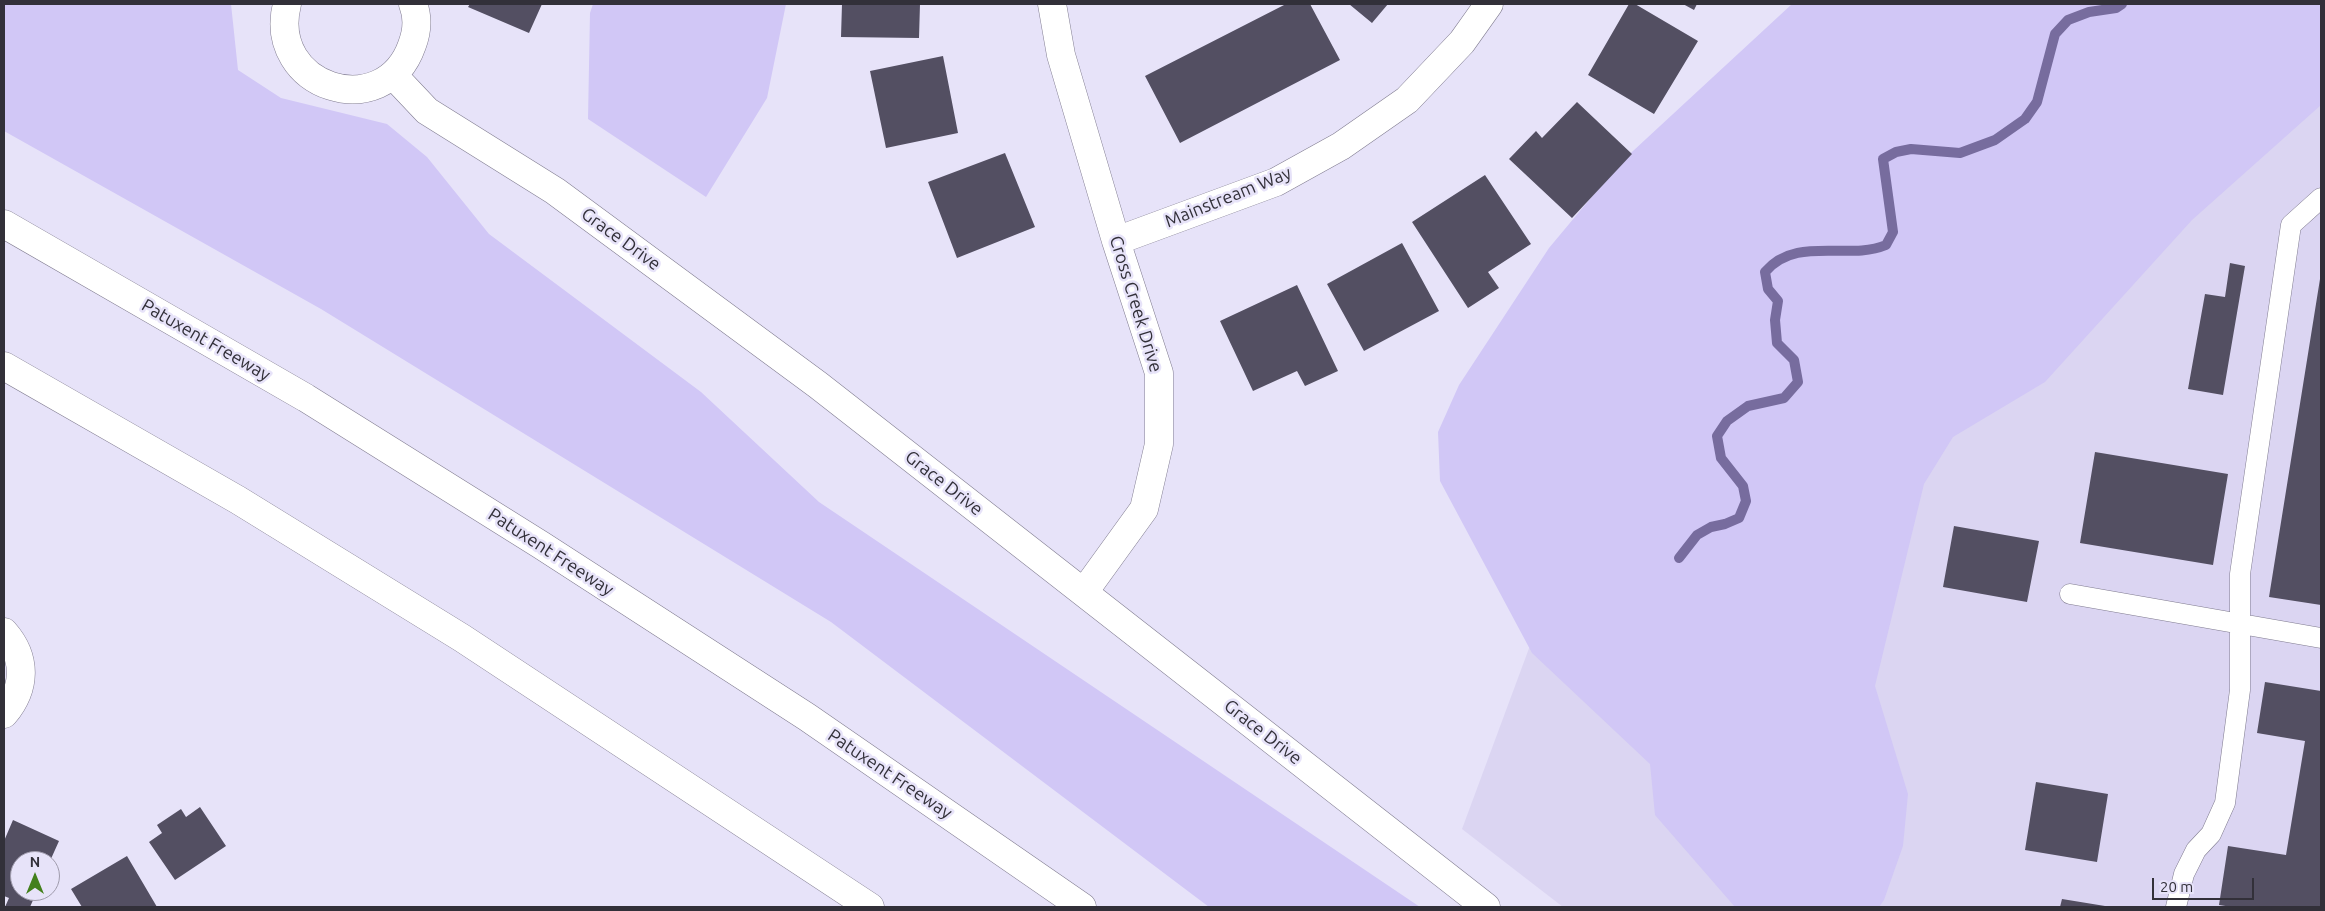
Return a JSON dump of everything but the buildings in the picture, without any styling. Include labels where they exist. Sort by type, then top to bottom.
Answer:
[{"type":"main road","points":[[287,4],[284,16],[285,40],[294,59],[308,75],[329,86],[350,90],[376,85],[393,75],[407,59],[416,34],[416,10],[413,4]]},
{"type":"main road","name":"Cross Creek Drive","points":[[1052,4],[1061,55],[1116,241],[1159,373],[1159,444],[1144,509],[1084,592]]},
{"type":"main road","name":"Mainstream Way","points":[[1116,241],[1276,182],[1340,146],[1407,100],[1462,42],[1489,4]]},
{"type":"main road","name":"Grace Drive","points":[[393,75],[427,111],[555,191],[818,385],[1486,907]]},
{"type":"main road","name":"Patuxent Freeway","points":[[4,224],[306,398],[542,545],[807,717],[1082,907]]},
{"type":"main road","points":[[4,366],[238,500],[462,638],[870,907]]},
{"type":"main road","points":[[4,632],[16,648],[22,678],[15,700],[4,714]]},
{"type":"lane","points":[[2176,907],[2184,874],[2196,850],[2211,834],[2225,803],[2240,690],[2240,574],[2291,224],[2321,198]]},
{"type":"lane","points":[[2070,594],[2321,638]]},
{"type":"shaded area","points":[[4,4],[231,4],[238,70],[281,98],[387,124],[427,157],[489,234],[701,392],[819,502],[1420,907],[1209,907],[831,622],[321,309],[4,131]]},
{"type":"shaded area","points":[[593,4],[786,4],[767,98],[706,197],[588,119],[590,13]]},
{"type":"shaded area","points":[[1792,4],[2321,4],[2321,105],[2192,220],[2045,382],[1953,437],[1924,484],[1875,686],[1908,794],[1903,846],[1884,900],[1879,907],[1735,907],[1655,815],[1650,764],[1532,653],[1440,481],[1438,432],[1459,385],[1549,248],[1620,163]]},
{"type":"shaded area","points":[[2321,4],[2321,907],[1563,907],[1462,829],[1640,349]]},
{"type":"waterway","points":[[1679,558],[1697,535],[1711,527],[1739,518],[1746,501],[1743,486],[1721,458],[1717,436],[1727,421],[1748,406],[1784,398],[1798,382],[1794,360],[1777,343],[1775,320],[1778,301],[1768,289],[1765,272],[1778,261],[1792,254],[1807,251],[1855,251],[1886,245],[1893,232],[1883,159],[1896,152],[1911,149],[1960,153],[1995,140],[2025,119],[2037,102],[2055,34],[2068,20],[2089,12],[2116,8],[2122,4]]}]
